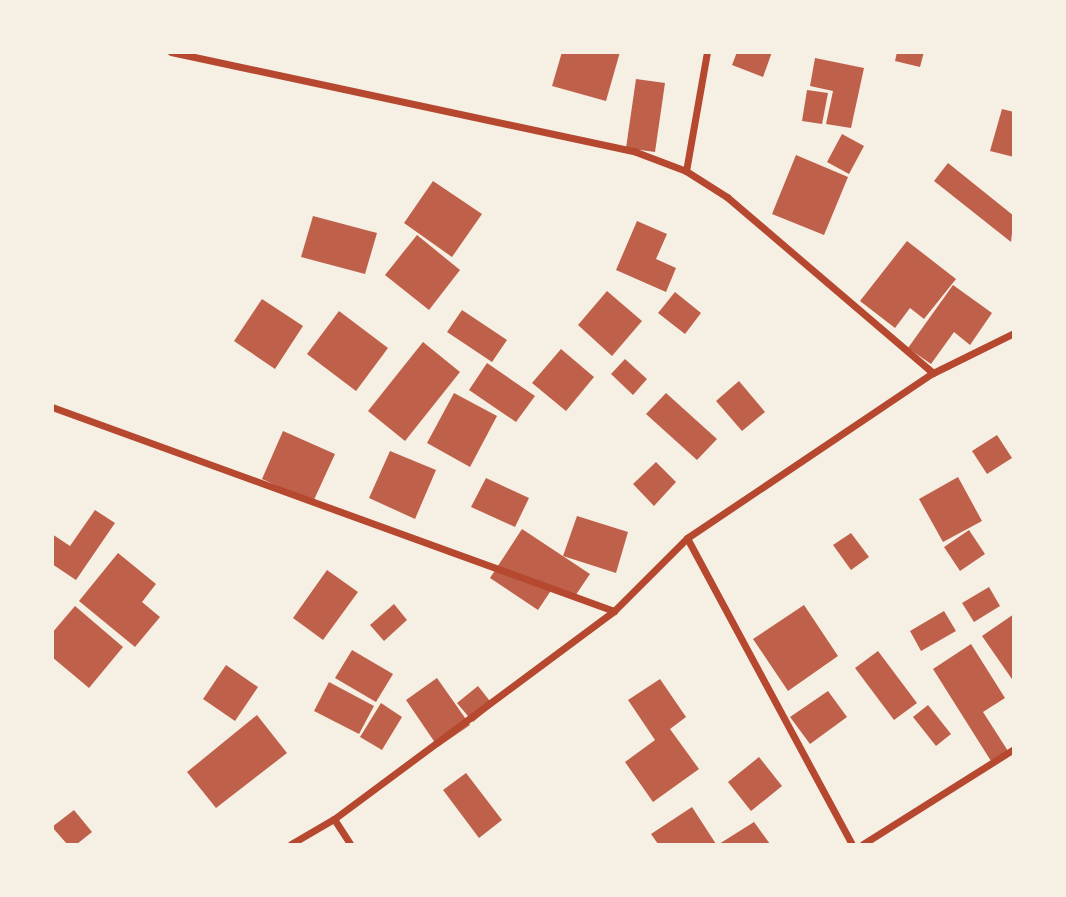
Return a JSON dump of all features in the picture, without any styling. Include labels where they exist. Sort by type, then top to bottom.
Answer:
[{"type":"street","points":[[171,52],[636,152],[686,171],[727,197],[933,373]]},
{"type":"street","points":[[686,171],[707,52]]},
{"type":"street","points":[[291,845],[334,819],[614,611],[687,538],[933,373],[1013,333]]},
{"type":"street","points":[[52,407],[614,611]]},
{"type":"street","points":[[687,538],[852,845]]},
{"type":"street","points":[[863,845],[1013,749]]},
{"type":"street","points":[[334,819],[350,845]]},
{"type":"building","points":[[562,52],[620,52],[606,101],[552,86]]},
{"type":"building","points":[[737,52],[772,52],[763,77],[732,65]]},
{"type":"building","points":[[897,52],[924,52],[920,67],[895,61]]},
{"type":"building","points":[[815,58],[864,68],[851,128],[826,124],[833,91],[810,86]]},
{"type":"building","points":[[636,79],[665,83],[655,152],[626,148]]},
{"type":"building","points":[[807,90],[828,93],[822,124],[802,121]]},
{"type":"building","points":[[1002,109],[1014,112],[1014,157],[990,151]]},
{"type":"building","points":[[842,134],[864,146],[849,174],[827,162]]},
{"type":"building","points":[[796,155],[848,177],[824,235],[772,214]]},
{"type":"building","points":[[948,163],[1014,216],[1011,242],[934,181]]},
{"type":"building","points":[[433,181],[482,214],[452,257],[404,223]]},
{"type":"building","points":[[313,216],[377,233],[365,274],[301,257]]},
{"type":"building","points":[[637,221],[667,234],[656,259],[676,268],[666,292],[616,270]]},
{"type":"building","points":[[417,235],[460,270],[429,310],[385,275]]},
{"type":"building","points":[[907,241],[956,279],[924,319],[910,308],[895,328],[860,301]]},
{"type":"building","points":[[953,285],[992,313],[970,345],[954,332],[931,364],[908,348]]},
{"type":"building","points":[[607,291],[642,321],[612,356],[578,325]]},
{"type":"building","points":[[675,292],[701,313],[685,334],[658,313]]},
{"type":"building","points":[[262,299],[303,326],[275,369],[234,341]]},
{"type":"building","points":[[462,310],[507,340],[492,362],[447,332]]},
{"type":"building","points":[[339,311],[388,348],[356,391],[307,354]]},
{"type":"building","points":[[423,342],[460,372],[405,441],[368,411]]},
{"type":"building","points":[[561,349],[594,377],[566,411],[532,383]]},
{"type":"building","points":[[625,359],[647,379],[633,395],[611,374]]},
{"type":"building","points":[[487,363],[535,396],[516,422],[469,390]]},
{"type":"building","points":[[739,381],[765,412],[742,431],[716,401]]},
{"type":"building","points":[[454,393],[497,416],[470,467],[427,443]]},
{"type":"building","points":[[666,393],[717,439],[697,460],[646,414]]},
{"type":"building","points":[[283,431],[335,454],[313,502],[262,479]]},
{"type":"building","points":[[997,435],[1012,458],[987,474],[972,451]]},
{"type":"building","points":[[390,451],[436,470],[415,519],[369,498]]},
{"type":"building","points":[[656,462],[676,482],[654,506],[633,484]]},
{"type":"building","points":[[958,477],[982,521],[943,542],[919,499]]},
{"type":"building","points":[[486,478],[529,498],[515,527],[471,507]]},
{"type":"building","points":[[95,510],[115,523],[76,580],[52,564],[52,534],[70,546]]},
{"type":"building","points":[[577,516],[628,532],[616,573],[563,556]]},
{"type":"building","points":[[522,529],[590,574],[573,599],[554,586],[538,610],[490,578]]},
{"type":"building","points":[[969,530],[985,554],[960,571],[944,547]]},
{"type":"building","points":[[851,533],[869,557],[851,570],[833,545]]},
{"type":"building","points":[[118,553],[156,584],[142,602],[160,617],[135,647],[79,601]]},
{"type":"building","points":[[327,570],[358,592],[323,640],[293,618]]},
{"type":"building","points":[[989,587],[1000,606],[974,622],[962,603]]},
{"type":"building","points":[[394,604],[407,620],[384,641],[370,625]]},
{"type":"building","points":[[804,605],[838,656],[788,691],[753,639]]},
{"type":"building","points":[[75,606],[123,647],[89,688],[52,657],[52,633]]},
{"type":"building","points":[[944,611],[956,631],[921,651],[910,631]]},
{"type":"building","points":[[1014,614],[1014,682],[982,636]]},
{"type":"building","points":[[971,644],[1005,698],[983,712],[1008,751],[991,761],[933,669]]},
{"type":"building","points":[[352,650],[393,674],[376,702],[335,678]]},
{"type":"building","points":[[878,651],[917,703],[894,720],[855,668]]},
{"type":"building","points":[[226,665],[258,687],[235,721],[203,699]]},
{"type":"building","points":[[437,678],[470,725],[438,747],[406,700]]},
{"type":"building","points":[[660,679],[686,717],[670,729],[699,769],[653,802],[625,762],[655,740],[628,700]]},
{"type":"building","points":[[329,682],[374,706],[359,734],[314,711]]},
{"type":"building","points":[[478,686],[493,705],[473,722],[457,703]]},
{"type":"building","points":[[828,691],[847,717],[810,744],[790,717]]},
{"type":"building","points":[[381,703],[402,717],[382,750],[360,737]]},
{"type":"building","points":[[928,705],[951,734],[936,746],[913,717]]},
{"type":"building","points":[[257,715],[287,753],[216,808],[187,772]]},
{"type":"building","points":[[759,757],[782,786],[751,811],[728,782]]},
{"type":"building","points":[[466,773],[502,820],[479,838],[443,790]]},
{"type":"building","points":[[692,807],[716,844],[658,844],[651,834]]},
{"type":"building","points":[[74,810],[92,832],[77,844],[67,844],[52,827]]},
{"type":"building","points":[[754,822],[770,844],[719,844]]}]
